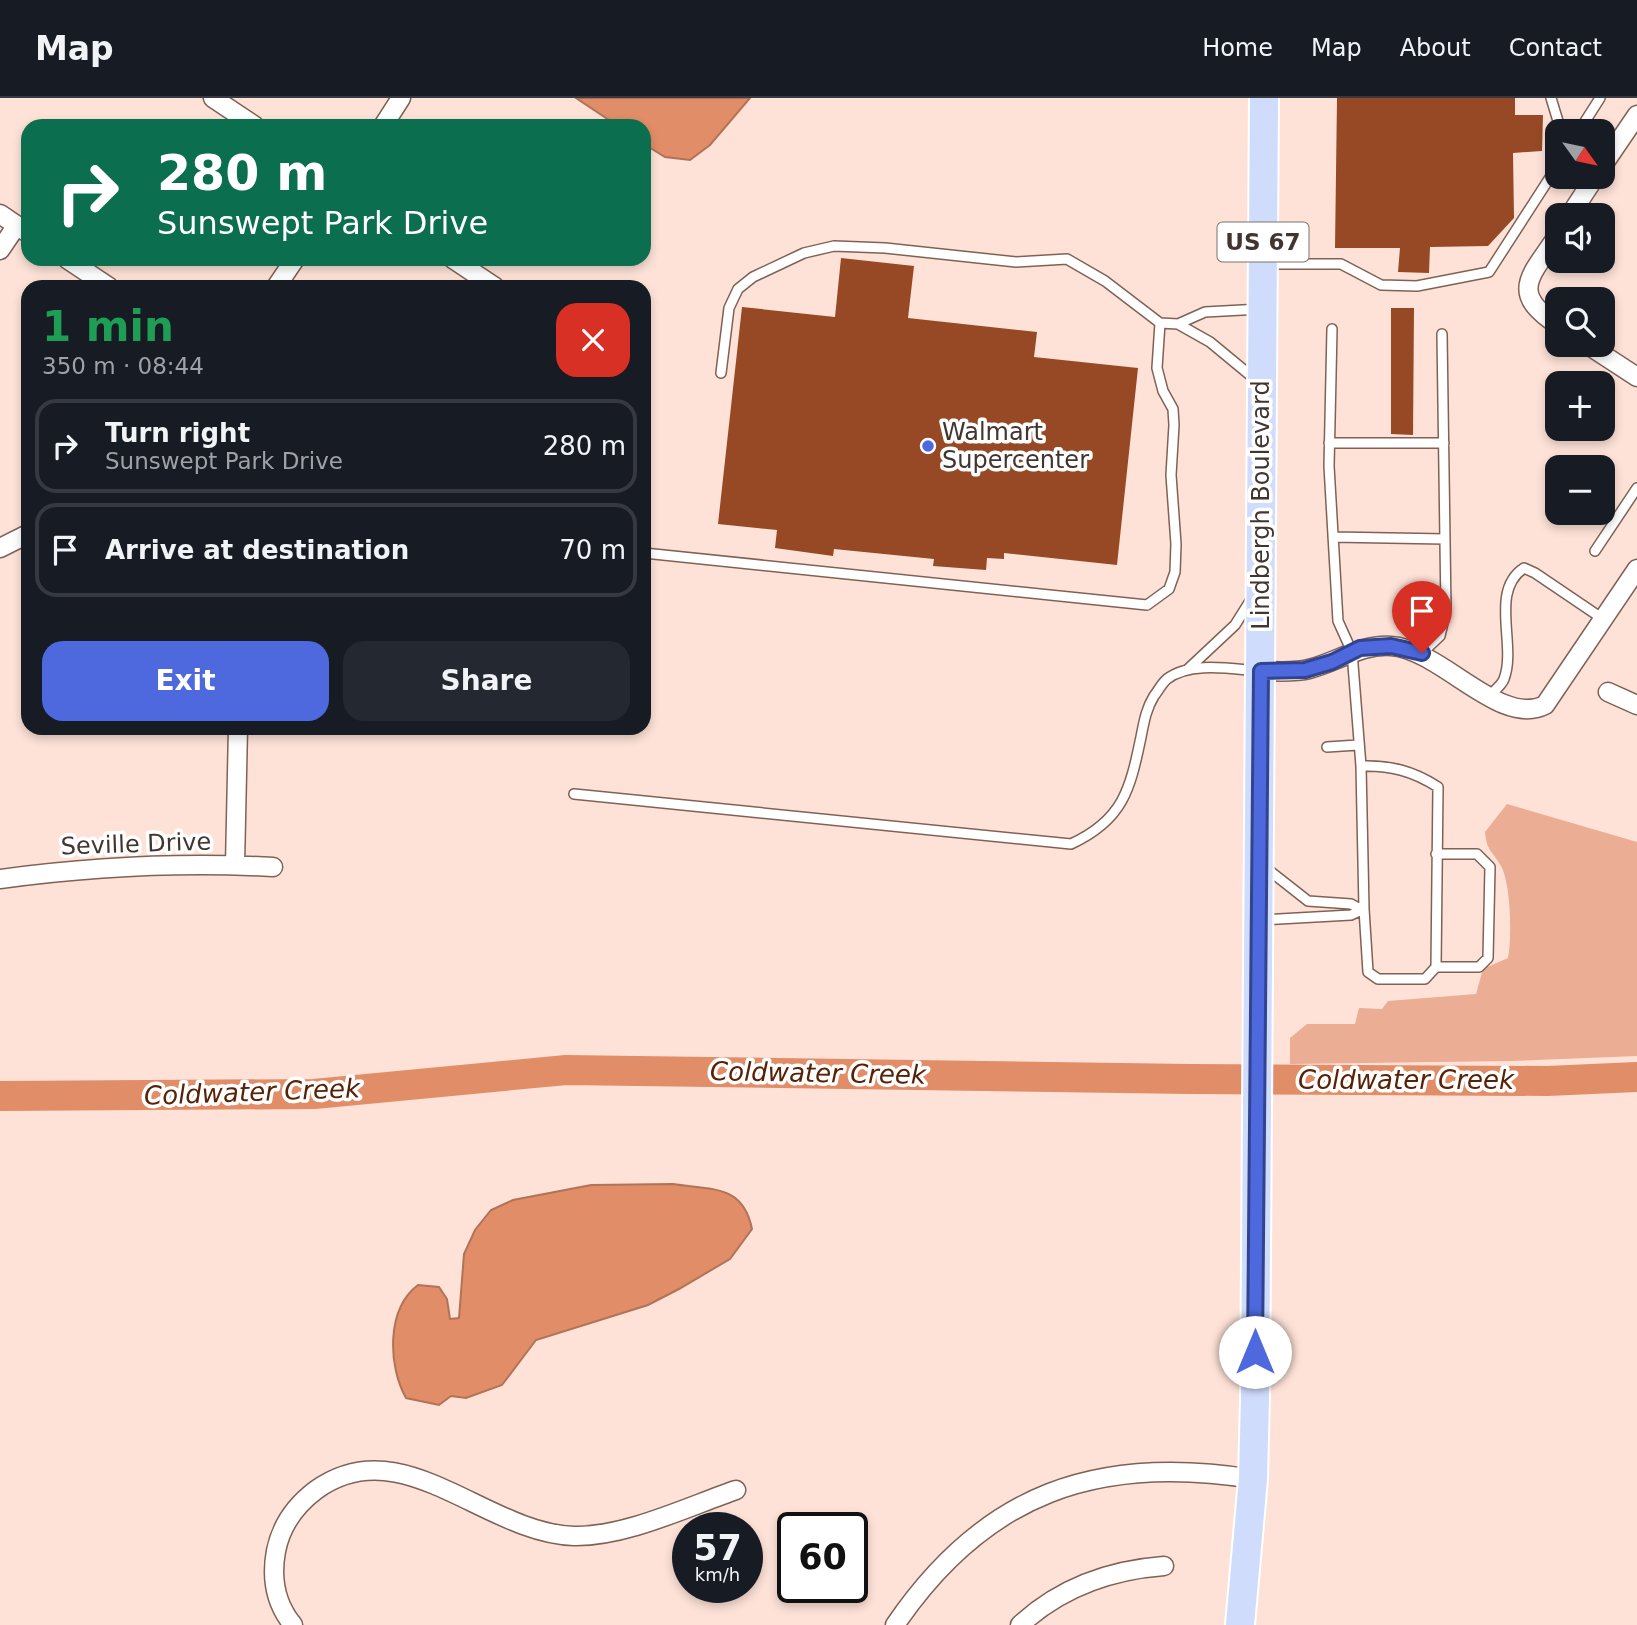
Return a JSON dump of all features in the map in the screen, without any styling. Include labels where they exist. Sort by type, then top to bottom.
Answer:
[{"type":"main road","name":"Lindbergh Boulevard","points":[[1240,1625],[1253,1479],[1258,1143],[1264,98]]},
{"type":"street","points":[[213,98],[244,119]]},
{"type":"street","points":[[388,119],[401,98]]},
{"type":"street","points":[[1615,147],[1637,115]]},
{"type":"street","points":[[0,214],[21,228]]},
{"type":"street","points":[[0,250],[21,230]]},
{"type":"street","points":[[1545,255],[1527,282],[1529,298],[1538,312],[1545,317]]},
{"type":"street","points":[[78,266],[98,280]]},
{"type":"street","points":[[464,266],[484,280]]},
{"type":"street","points":[[1606,357],[1637,377]]},
{"type":"street","points":[[0,548],[21,538]]},
{"type":"street","points":[[1261,671],[1305,670],[1360,648],[1391,646],[1422,653],[1466,686],[1516,709],[1532,711],[1545,705],[1637,569]]},
{"type":"street","points":[[1608,692],[1637,705]]},
{"type":"street","points":[[234,865],[237,735]]},
{"type":"street","name":"Seville Drive","points":[[0,878],[55,871],[234,865],[273,867]]},
{"type":"street","points":[[293,1625],[276,1596],[272,1572],[277,1547],[286,1524],[298,1503],[315,1490],[331,1479],[360,1469],[389,1471],[422,1479],[502,1517],[570,1536],[601,1536],[736,1490]]},
{"type":"street","points":[[895,1625],[943,1562],[979,1530],[1025,1502],[1053,1491],[1125,1473],[1196,1473],[1253,1479]]},
{"type":"street","points":[[1020,1625],[1050,1601],[1084,1581],[1164,1566]]},
{"type":"lane","points":[[1551,98],[1557,119]]},
{"type":"lane","points":[[1587,119],[1600,98]]},
{"type":"lane","points":[[1263,264],[1340,264],[1381,285],[1417,286],[1489,272],[1545,185]]},
{"type":"lane","points":[[721,373],[729,308],[738,289],[753,277],[804,253],[834,246],[885,248],[1016,262],[1067,259],[1105,281],[1160,323],[1178,324],[1205,312],[1262,309]]},
{"type":"lane","points":[[651,554],[1147,605],[1169,589],[1175,572],[1176,544],[1171,475],[1174,425],[1172,409],[1163,391],[1157,368],[1160,323]]},
{"type":"lane","points":[[1178,324],[1219,349],[1262,386]]},
{"type":"lane","points":[[1332,329],[1329,443],[1333,537],[1338,621],[1352,652],[1361,766],[1362,909],[1368,972],[1378,979],[1425,979],[1436,967],[1438,787],[1419,775],[1384,765],[1361,766]]},
{"type":"lane","points":[[1422,653],[1440,636],[1446,610],[1442,334]]},
{"type":"lane","points":[[1329,443],[1444,443]]},
{"type":"lane","points":[[1595,551],[1637,488]]},
{"type":"lane","points":[[1333,537],[1446,539]]},
{"type":"lane","points":[[1489,696],[1504,681],[1508,658],[1507,590],[1514,574],[1524,568],[1603,620]]},
{"type":"lane","points":[[1187,671],[1235,625],[1261,584]]},
{"type":"lane","points":[[574,794],[1070,844],[1101,826],[1122,802],[1131,784],[1150,702],[1167,678],[1187,671],[1228,668],[1261,671]]},
{"type":"lane","points":[[1327,747],[1358,746]]},
{"type":"lane","points":[[1436,854],[1477,854],[1490,867],[1488,958],[1479,967],[1436,967]]},
{"type":"lane","points":[[1259,863],[1308,901],[1351,904],[1362,909]]},
{"type":"lane","points":[[1259,920],[1352,915],[1362,909]]},
{"type":"shaded area","points":[[576,98],[750,98],[710,145],[690,160],[665,157],[651,148],[651,119],[608,119]]},
{"type":"shaded area","points":[[1507,804],[1637,842],[1637,1056],[1290,1064],[1290,1038],[1307,1024],[1355,1024],[1359,1008],[1382,1009],[1388,1001],[1476,994],[1483,969],[1508,958],[1510,924],[1507,885],[1485,832]]},
{"type":"shaded area","points":[[673,1184],[723,1192],[741,1204],[748,1214],[752,1229],[730,1259],[648,1305],[536,1340],[502,1385],[466,1398],[451,1396],[439,1405],[406,1398],[393,1355],[395,1323],[400,1308],[418,1285],[439,1287],[447,1299],[450,1319],[459,1318],[464,1254],[475,1230],[491,1210],[513,1200],[591,1185]]},
{"type":"building","points":[[1337,98],[1515,98],[1515,115],[1543,115],[1542,151],[1513,153],[1514,218],[1488,246],[1430,247],[1429,273],[1398,272],[1400,248],[1335,248]]},
{"type":"building","name":"Walmart Supercenter","points":[[841,258],[914,266],[908,318],[1037,332],[1034,357],[1138,368],[1117,565],[1004,553],[1004,559],[987,558],[986,570],[933,566],[934,559],[834,549],[833,556],[775,548],[777,530],[718,524],[742,307],[835,317]]},
{"type":"building","points":[[1391,308],[1414,308],[1413,435],[1391,434]]},
{"type":"waterway","name":"Coldwater Creek","points":[[0,1096],[314,1094],[566,1070],[1190,1079],[1547,1081],[1637,1077]]},
{"type":"place","name":"Walmart Supercenter","points":[[928,446]]},
{"type":"route","points":[[1255,1352],[1261,671],[1305,670],[1332,662],[1360,648],[1391,646],[1422,653]]}]
